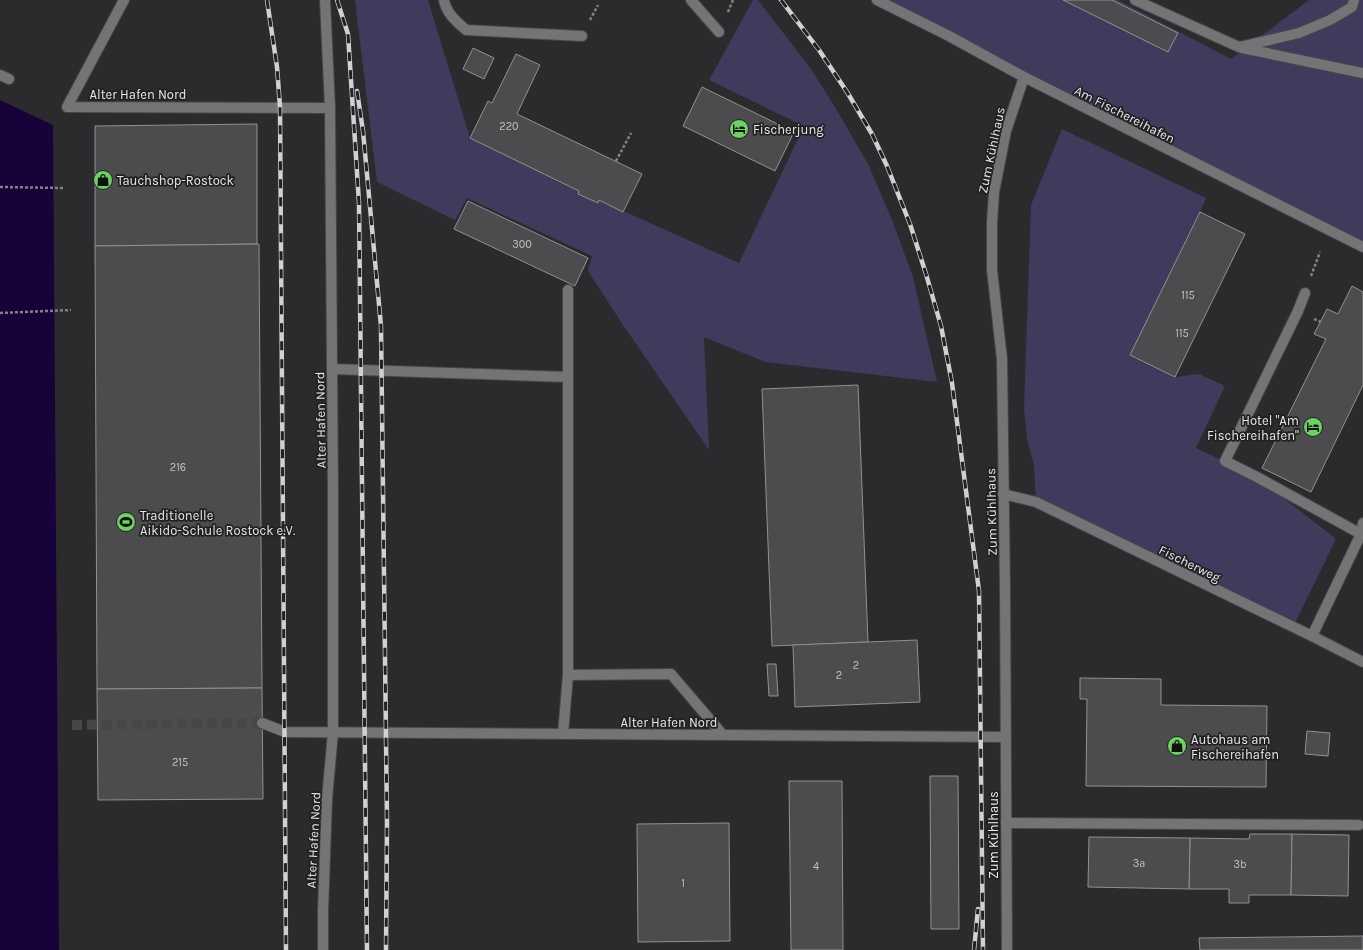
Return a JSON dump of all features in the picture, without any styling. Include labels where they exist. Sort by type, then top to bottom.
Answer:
[{"type":"street","name":"Alter Hafen Nord","points":[[124,0],[67,107],[330,108]]},
{"type":"street","name":"Alter Hafen Nord","points":[[323,950],[327,799],[333,732],[330,108],[325,0]]},
{"type":"street","points":[[444,0],[444,3],[453,19],[466,30],[582,36]]},
{"type":"street","points":[[691,0],[719,32]]},
{"type":"street","name":"Am Fischereihafen","points":[[877,0],[949,36],[1024,78],[1363,247]]},
{"type":"street","points":[[1134,0],[1238,47],[1363,73]]},
{"type":"street","points":[[1238,47],[1299,33],[1336,17],[1352,7],[1354,0]]},
{"type":"street","name":"Zum Kühlhaus","points":[[1007,950],[1002,359],[992,270],[993,208],[994,192],[1006,131],[1024,78]]},
{"type":"street","points":[[563,734],[568,675],[568,290]]},
{"type":"street","points":[[1305,293],[1225,461],[1361,534]]},
{"type":"street","points":[[332,369],[568,377]]},
{"type":"street","name":"Fischerweg","points":[[1004,494],[1036,502],[1363,662]]},
{"type":"street","points":[[1312,636],[1361,534],[1363,523]]},
{"type":"street","points":[[568,675],[672,674],[723,735]]},
{"type":"street","name":"Alter Hafen Nord","points":[[262,724],[284,732],[1006,737]]},
{"type":"street","points":[[1006,823],[1359,825]]},
{"type":"path","points":[[731,4],[733,0]]},
{"type":"path","points":[[616,161],[631,133]]},
{"type":"path","points":[[0,187],[65,188]]},
{"type":"path","points":[[1305,293],[1320,252]]},
{"type":"path","points":[[0,313],[71,310]]},
{"type":"shaded area","points":[[355,0],[428,0],[470,138],[579,191],[578,194],[598,203],[599,200],[739,263],[804,126],[709,80],[753,0],[758,0],[811,69],[868,164],[892,220],[913,277],[937,382],[765,362],[704,337],[709,450],[623,325],[588,271],[592,256],[467,198],[455,220],[377,182]]},
{"type":"shaded area","points":[[877,0],[1118,0],[1231,59],[1309,0],[1363,0],[1363,247]]},
{"type":"shaded area","points":[[0,100],[53,125],[59,950],[0,950]]},
{"type":"shaded area","points":[[1062,129],[1206,198],[1131,355],[1175,377],[1199,374],[1225,386],[1196,448],[1257,477],[1336,539],[1293,627],[1036,502],[1034,466],[1027,438],[1024,409],[1031,205]]},
{"type":"building","points":[[1063,0],[1112,0],[1178,33],[1168,52]]},
{"type":"building","points":[[473,48],[494,58],[484,79],[463,69]]},
{"type":"building","points":[[516,54],[540,65],[517,114],[642,174],[623,212],[599,200],[598,203],[578,194],[579,191],[470,138],[488,101],[492,103]]},
{"type":"building","name":"Fischerjung","points":[[702,87],[794,132],[775,171],[683,126]]},
{"type":"building","points":[[257,124],[257,244],[95,246],[95,126]]},
{"type":"building","points":[[468,201],[588,258],[575,286],[454,229]]},
{"type":"building","points":[[1200,212],[1245,234],[1175,377],[1130,355]]},
{"type":"building","points":[[259,244],[262,688],[97,689],[95,246]]},
{"type":"building","name":"Hotel \"Am Fischereihafen\"","points":[[1352,286],[1363,292],[1363,385],[1311,492],[1262,468],[1326,339],[1314,334],[1327,309],[1338,314]]},
{"type":"building","points":[[858,385],[868,642],[772,646],[762,389]]},
{"type":"building","points":[[917,640],[920,702],[795,707],[793,645]]},
{"type":"building","points":[[767,664],[776,664],[778,696],[769,696]]},
{"type":"building","name":"Autohaus am Fischereihafen","points":[[1080,678],[1161,679],[1161,705],[1267,706],[1266,787],[1086,786],[1087,699],[1080,699]]},
{"type":"building","points":[[262,688],[263,799],[98,800],[97,689]]},
{"type":"building","points":[[1307,731],[1330,733],[1328,756],[1305,754]]},
{"type":"building","points":[[930,776],[958,776],[959,929],[931,929]]},
{"type":"building","points":[[789,781],[842,781],[843,950],[791,950]]},
{"type":"building","points":[[729,823],[730,941],[638,942],[637,824]]},
{"type":"building","points":[[1250,834],[1292,834],[1291,895],[1249,895],[1249,903],[1229,903],[1229,889],[1189,889],[1190,838],[1249,839]]},
{"type":"building","points":[[1292,834],[1349,835],[1348,896],[1291,895]]},
{"type":"building","points":[[1089,837],[1190,838],[1189,889],[1088,887]]},
{"type":"building","points":[[1363,936],[1363,950],[1200,950],[1199,938]]},
{"type":"tunnel","points":[[72,725],[262,723]]},
{"type":"railway","points":[[267,0],[277,67],[280,107],[286,950]]},
{"type":"railway","points":[[337,0],[348,34],[359,203],[367,950]]},
{"type":"railway","points":[[781,0],[819,50],[847,92],[872,134],[887,166],[910,224],[941,326],[952,383],[979,591],[983,950]]},
{"type":"railway","points":[[357,91],[363,131],[381,326],[387,822],[386,950]]},
{"type":"railway","points":[[974,950],[978,909]]},
{"type":"place","name":"Fischerjung","points":[[739,129]]},
{"type":"place","name":"Tauchshop-Rostock","points":[[103,180]]},
{"type":"place","name":"Hotel \"Am Fischereihafen\"","points":[[1313,427]]},
{"type":"place","name":"Traditionelle Aikido-Schule Rostock e.V.","points":[[126,522]]},
{"type":"place","name":"Autohaus am Fischereihafen","points":[[1177,746]]}]
